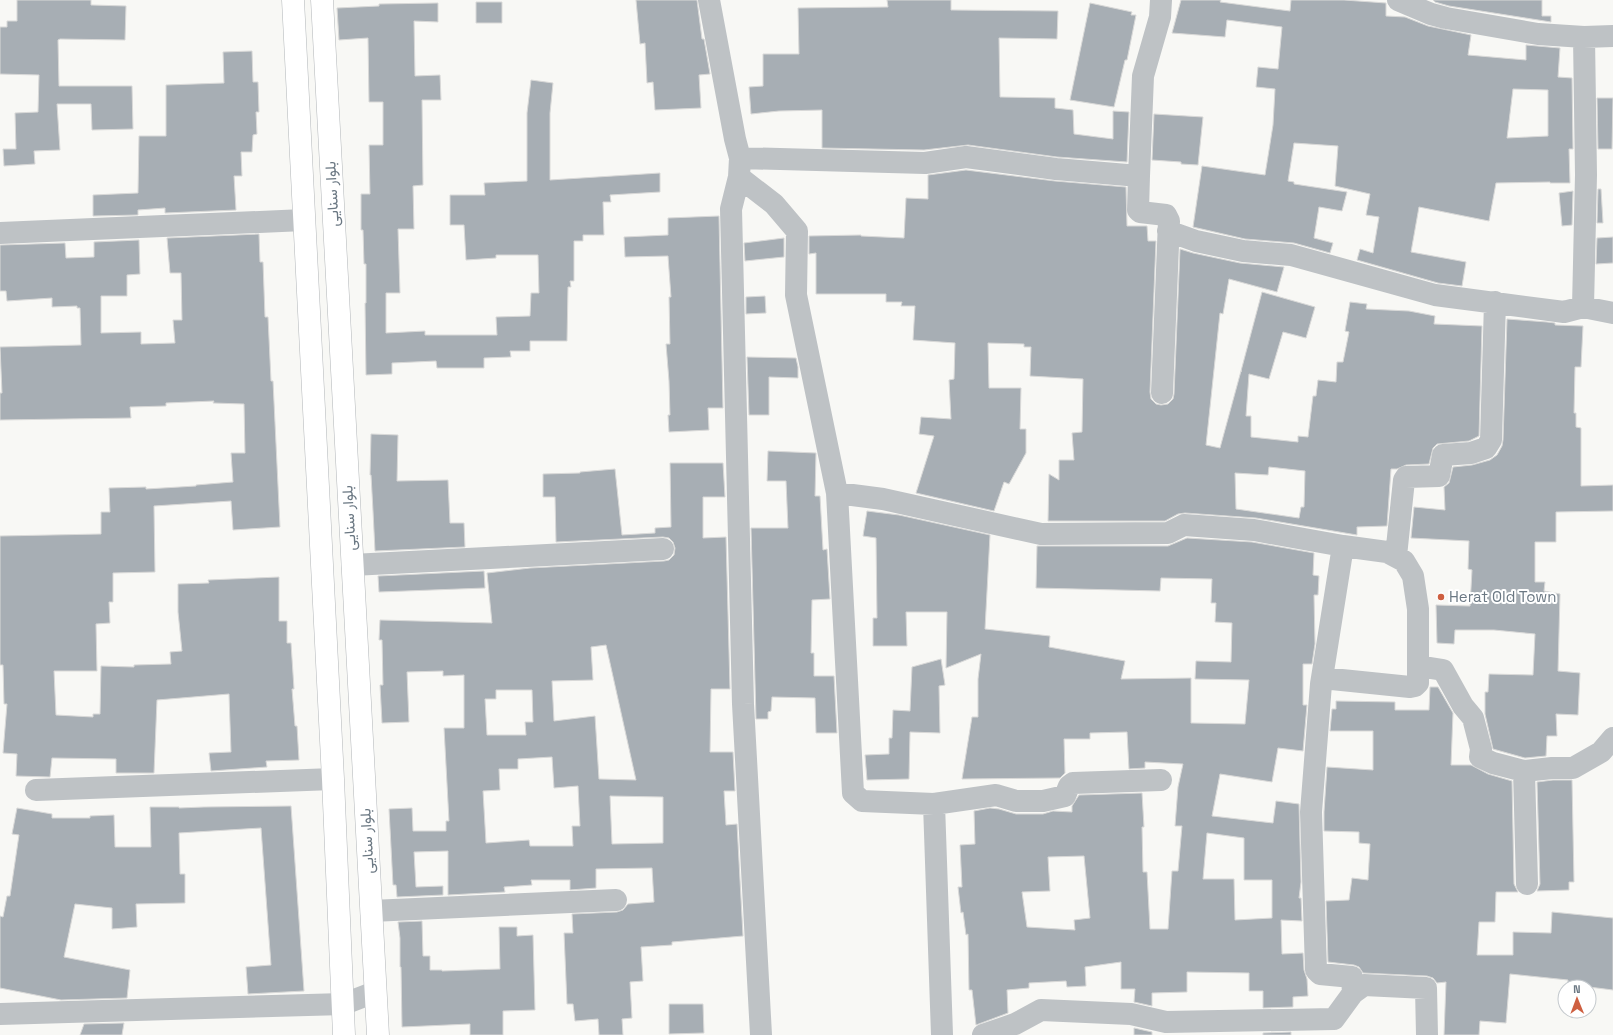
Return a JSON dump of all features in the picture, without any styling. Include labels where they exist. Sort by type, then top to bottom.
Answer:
[{"type":"main road","name":"بلوار سنایی","points":[[293,0],[333,779],[344,1004],[344,1035]]},
{"type":"main road","name":"بلوار سنایی","points":[[322,0],[378,1035]]},
{"type":"street","points":[[709,0],[740,168],[731,209],[737,504],[743,704],[761,1035]]},
{"type":"street","points":[[1161,0],[1160,17],[1143,76],[1138,210],[1140,212],[1166,215],[1169,221],[1162,393]]},
{"type":"street","points":[[1398,0],[1446,18],[1538,34],[1584,37],[1613,36]]},
{"type":"street","points":[[1583,307],[1586,174],[1584,37]]},
{"type":"street","points":[[740,168],[925,163],[966,157],[1056,169],[1139,176]]},
{"type":"street","points":[[740,168],[797,231],[796,295],[837,493],[853,793],[862,801],[934,804],[996,795],[1016,801],[1043,801],[1065,796],[1069,786],[1073,783],[1161,780]]},
{"type":"street","points":[[0,233],[304,220]]},
{"type":"street","points":[[1168,231],[1196,241],[1243,252],[1291,255],[1436,295],[1564,312],[1583,307],[1613,313]]},
{"type":"street","points":[[1396,556],[1404,480],[1406,477],[1439,476],[1443,455],[1471,454],[1486,448],[1491,440],[1495,354],[1495,302]]},
{"type":"street","points":[[837,493],[883,499],[1041,534],[1168,533],[1184,525],[1254,530],[1387,552],[1404,561],[1413,576],[1418,609],[1418,683],[1415,686],[1410,687],[1322,678]]},
{"type":"street","points":[[1344,546],[1322,678],[1312,812],[1316,970],[1320,974],[1352,977],[1353,993]]},
{"type":"street","points":[[352,565],[663,549]]},
{"type":"street","points":[[1418,666],[1443,670],[1463,706],[1473,718],[1481,749],[1480,757],[1493,763],[1524,771],[1552,768],[1573,768],[1601,752],[1613,738]]},
{"type":"street","points":[[1524,771],[1527,884]]},
{"type":"street","points":[[36,790],[333,779]]},
{"type":"street","points":[[934,804],[942,1035]]},
{"type":"street","points":[[371,911],[616,900]]},
{"type":"street","points":[[983,1035],[1016,1024],[1041,1010],[1131,1014],[1166,1022],[1334,1019],[1353,993],[1364,985],[1426,988],[1427,1035]]},
{"type":"street","points":[[0,1014],[344,1004],[375,992]]},
{"type":"building","points":[[17,0],[91,0],[91,5],[126,6],[125,40],[58,40],[59,86],[132,86],[133,129],[92,130],[91,104],[57,104],[60,150],[34,151],[35,164],[4,166],[3,149],[16,149],[15,113],[38,112],[39,75],[0,74],[0,27],[7,27],[7,21],[17,21]]},
{"type":"building","points":[[636,0],[697,0],[702,39],[704,39],[710,74],[699,75],[701,108],[655,110],[653,82],[647,83],[645,43],[640,44]]},
{"type":"building","points":[[887,0],[951,0],[951,10],[1058,11],[1057,39],[999,38],[1000,97],[1055,98],[1055,108],[1073,110],[1074,134],[1113,139],[1113,111],[1129,112],[1127,162],[1057,157],[968,145],[924,150],[822,148],[822,110],[779,111],[751,114],[749,87],[763,86],[763,54],[799,54],[798,8],[888,7]]},
{"type":"building","points":[[1181,0],[1221,0],[1220,2],[1290,11],[1291,0],[1344,0],[1386,3],[1386,16],[1405,17],[1428,26],[1471,35],[1468,55],[1526,60],[1526,45],[1560,48],[1558,77],[1572,78],[1573,149],[1569,149],[1570,183],[1496,183],[1489,221],[1419,207],[1411,252],[1466,262],[1462,286],[1438,283],[1357,260],[1360,249],[1373,253],[1379,217],[1366,215],[1370,194],[1335,186],[1338,146],[1294,143],[1288,181],[1294,182],[1294,184],[1347,192],[1342,211],[1319,207],[1314,238],[1333,243],[1330,253],[1294,243],[1245,239],[1193,227],[1202,166],[1265,175],[1273,125],[1275,89],[1256,87],[1258,67],[1278,69],[1282,27],[1227,20],[1225,37],[1172,33]],"holes":[[[1513,89],[1548,90],[1548,136],[1507,138]]]},
{"type":"building","points":[[1433,0],[1542,0],[1542,16],[1551,16],[1551,22],[1449,6]]},
{"type":"building","points":[[476,2],[502,2],[502,23],[476,23]]},
{"type":"building","points":[[438,3],[438,22],[414,21],[415,76],[440,75],[441,100],[422,100],[423,185],[413,186],[414,229],[398,229],[400,293],[386,293],[386,333],[425,331],[425,335],[497,335],[496,317],[530,316],[531,293],[539,293],[538,255],[496,255],[496,258],[466,260],[464,225],[450,225],[450,195],[485,195],[484,183],[527,181],[527,113],[531,80],[553,83],[550,113],[550,180],[660,173],[660,192],[610,195],[611,202],[603,202],[604,235],[583,235],[583,241],[574,241],[574,281],[570,281],[571,287],[568,287],[567,341],[530,341],[530,351],[510,351],[511,357],[484,358],[484,368],[437,368],[436,361],[392,363],[392,374],[366,375],[366,264],[364,264],[363,230],[361,230],[361,194],[370,194],[369,145],[383,145],[383,102],[369,102],[368,38],[339,40],[337,8],[379,6],[379,4]]},
{"type":"building","points":[[1090,3],[1132,12],[1131,15],[1136,15],[1127,60],[1125,60],[1114,107],[1070,100]]},
{"type":"building","points":[[252,51],[253,82],[258,82],[259,112],[256,112],[257,134],[253,135],[252,152],[241,152],[242,176],[234,176],[236,210],[165,213],[165,208],[138,210],[138,215],[93,216],[93,195],[138,193],[139,136],[166,136],[166,85],[224,83],[223,52]]},
{"type":"building","points":[[1597,98],[1613,98],[1612,149],[1598,149]]},
{"type":"building","points":[[1154,114],[1203,117],[1198,165],[1152,160]]},
{"type":"building","points":[[966,170],[1055,181],[1126,187],[1127,226],[1147,226],[1148,241],[1156,241],[1150,392],[1151,399],[1156,404],[1168,404],[1173,399],[1174,394],[1180,249],[1240,263],[1284,267],[1277,292],[1229,279],[1223,314],[1220,313],[1206,445],[1220,448],[1262,292],[1315,307],[1306,338],[1283,332],[1269,379],[1249,374],[1246,416],[1251,416],[1251,437],[1298,442],[1298,436],[1308,437],[1313,396],[1316,396],[1318,380],[1336,382],[1337,362],[1343,362],[1349,332],[1345,331],[1350,302],[1367,304],[1366,309],[1409,311],[1435,316],[1434,324],[1482,326],[1479,436],[1469,441],[1437,444],[1433,448],[1429,464],[1406,465],[1397,469],[1391,469],[1387,526],[1357,527],[1357,535],[1256,518],[1185,513],[1178,514],[1165,521],[1048,521],[1049,474],[1059,480],[1059,460],[1074,460],[1072,433],[1082,432],[1083,379],[1030,376],[1031,347],[1024,347],[1024,344],[988,343],[989,388],[1021,388],[1020,429],[1026,429],[1026,453],[1009,484],[1004,482],[994,511],[916,493],[934,436],[919,434],[921,417],[951,419],[949,380],[954,379],[955,343],[913,340],[915,306],[901,306],[902,302],[886,302],[886,294],[816,294],[816,253],[809,254],[809,236],[861,235],[904,238],[906,198],[928,199],[928,175]],"holes":[[[1269,467],[1305,471],[1304,507],[1301,507],[1299,518],[1236,509],[1235,473],[1268,475]]]},
{"type":"building","points":[[1598,189],[1601,189],[1603,223],[1597,223]]},
{"type":"building","points":[[1573,191],[1572,225],[1562,226],[1559,193]]},
{"type":"building","points":[[719,216],[723,408],[708,408],[709,430],[669,432],[669,381],[666,344],[670,344],[669,297],[671,297],[668,256],[625,257],[624,237],[668,235],[668,218]]},
{"type":"building","points":[[259,234],[260,262],[263,262],[265,317],[268,317],[271,381],[273,381],[280,527],[233,530],[231,501],[154,506],[155,572],[113,573],[113,602],[109,602],[110,623],[96,624],[97,671],[54,671],[56,715],[93,717],[93,714],[100,714],[101,666],[134,667],[134,665],[171,664],[170,652],[182,651],[178,612],[178,584],[209,583],[208,580],[279,577],[279,621],[287,621],[287,643],[291,643],[294,689],[292,689],[295,726],[297,726],[299,760],[266,761],[267,767],[211,771],[209,753],[231,752],[229,694],[157,700],[154,773],[116,773],[116,759],[52,758],[50,777],[16,776],[17,754],[3,753],[7,704],[4,704],[3,665],[0,665],[0,536],[101,534],[101,512],[110,512],[109,488],[146,487],[146,489],[233,482],[231,453],[245,453],[244,404],[213,403],[214,401],[166,403],[166,406],[130,407],[131,418],[0,420],[0,393],[2,393],[0,347],[81,345],[80,308],[77,308],[77,306],[52,307],[52,298],[7,301],[6,291],[0,291],[0,245],[65,243],[66,258],[94,257],[94,242],[139,240],[140,274],[127,275],[127,296],[101,296],[101,333],[141,332],[141,344],[175,343],[173,320],[182,320],[181,273],[170,273],[167,238]]},
{"type":"building","points":[[1613,237],[1613,263],[1596,264],[1597,238]]},
{"type":"building","points":[[784,238],[784,257],[745,261],[744,243]]},
{"type":"building","points":[[765,296],[766,313],[746,314],[746,297]]},
{"type":"building","points":[[1507,319],[1555,323],[1555,325],[1583,326],[1581,367],[1575,367],[1574,413],[1576,413],[1576,427],[1581,428],[1581,486],[1613,485],[1613,511],[1556,512],[1556,542],[1535,542],[1535,582],[1545,582],[1544,591],[1560,594],[1558,671],[1580,673],[1578,715],[1556,714],[1557,736],[1547,736],[1546,756],[1525,758],[1493,749],[1485,714],[1485,692],[1488,692],[1489,674],[1533,675],[1535,634],[1494,630],[1455,630],[1454,644],[1437,643],[1436,605],[1470,606],[1472,570],[1468,569],[1469,541],[1411,538],[1414,507],[1445,510],[1444,487],[1449,483],[1453,467],[1472,465],[1490,460],[1497,455],[1502,446]]},
{"type":"building","points":[[747,357],[796,358],[798,378],[769,377],[769,415],[749,415]]},
{"type":"building","points":[[371,434],[398,435],[397,481],[448,480],[450,523],[464,523],[465,547],[375,551],[370,475]]},
{"type":"building","points":[[768,451],[816,453],[815,496],[820,496],[823,550],[827,549],[830,599],[812,600],[811,653],[814,653],[814,676],[834,676],[837,733],[816,733],[815,698],[772,697],[771,711],[768,712],[768,719],[756,719],[751,528],[788,528],[786,481],[767,481]]},
{"type":"building","points":[[670,463],[723,463],[725,497],[703,497],[703,538],[726,537],[730,689],[711,689],[710,752],[733,752],[735,791],[724,791],[726,825],[737,824],[743,936],[672,942],[672,945],[641,947],[643,981],[630,982],[632,1018],[622,1019],[623,1035],[599,1035],[598,1019],[575,1021],[573,1004],[567,1004],[564,933],[573,933],[572,914],[617,912],[623,910],[628,904],[654,902],[652,868],[596,869],[596,888],[570,890],[570,880],[531,880],[532,885],[504,887],[505,892],[448,895],[448,851],[414,852],[416,887],[443,886],[443,895],[397,897],[396,885],[393,885],[389,809],[412,808],[413,831],[446,831],[446,821],[449,821],[444,728],[464,728],[464,675],[443,676],[443,671],[407,672],[409,722],[382,723],[380,685],[383,685],[382,640],[379,640],[380,620],[492,623],[487,573],[530,568],[664,561],[669,560],[674,555],[675,548],[673,542],[669,538],[663,537],[556,542],[555,497],[543,497],[543,474],[580,473],[615,469],[622,535],[655,533],[655,528],[671,527]],"holes":[[[606,645],[636,780],[599,779],[595,716],[554,721],[552,681],[593,680],[591,647]],[[496,690],[532,690],[533,722],[525,722],[526,735],[487,735],[485,699],[496,699]],[[552,757],[554,788],[578,786],[580,826],[572,826],[573,846],[530,846],[529,840],[486,843],[483,791],[500,790],[499,769],[518,769],[518,759]],[[610,796],[663,797],[663,843],[612,844]]]},
{"type":"building","points":[[867,511],[899,515],[990,535],[985,629],[1050,636],[1049,647],[1125,661],[1121,679],[1191,678],[1191,723],[1245,724],[1249,680],[1195,679],[1196,661],[1231,662],[1232,623],[1215,622],[1216,603],[1211,603],[1212,579],[1161,578],[1160,591],[1036,588],[1037,546],[1168,546],[1187,538],[1252,542],[1314,553],[1313,575],[1319,576],[1318,595],[1314,595],[1315,644],[1312,664],[1303,664],[1303,705],[1307,705],[1303,751],[1278,748],[1272,782],[1220,774],[1212,816],[1273,823],[1276,801],[1299,804],[1301,882],[1299,898],[1301,898],[1302,921],[1281,920],[1282,954],[1303,953],[1308,996],[1293,997],[1293,1007],[1263,1008],[1263,991],[1249,991],[1249,973],[1187,972],[1187,992],[1152,993],[1152,1006],[1134,1002],[1135,989],[1121,989],[1121,962],[1085,967],[1086,986],[1067,987],[1066,981],[1029,983],[1029,988],[1007,990],[1008,1013],[976,1025],[972,990],[969,990],[968,934],[966,935],[963,912],[961,913],[958,887],[962,887],[960,845],[975,844],[974,811],[990,808],[1016,814],[1043,814],[1053,811],[1072,812],[1072,806],[1079,795],[1142,793],[1144,827],[1142,827],[1143,872],[1147,872],[1150,929],[1168,929],[1172,871],[1178,871],[1182,826],[1175,826],[1178,787],[1183,764],[1145,762],[1145,768],[1129,769],[1127,732],[1090,733],[1090,739],[1064,739],[1065,773],[1060,778],[962,779],[972,717],[978,717],[978,679],[981,654],[946,668],[947,612],[906,612],[907,646],[873,646],[873,618],[877,618],[876,538],[863,536]],"holes":[[[1207,833],[1244,838],[1244,880],[1272,880],[1272,918],[1235,920],[1234,879],[1203,879]],[[1084,856],[1090,918],[1074,920],[1075,930],[1027,927],[1022,892],[1050,891],[1048,857]]]},
{"type":"building","points":[[484,571],[485,588],[379,592],[378,576]]},
{"type":"building","points":[[941,659],[945,685],[939,686],[940,733],[910,732],[909,779],[867,780],[865,755],[889,754],[889,738],[892,738],[893,710],[910,711],[912,667]]},
{"type":"building","points":[[1430,687],[1438,687],[1453,713],[1451,765],[1471,765],[1488,774],[1512,781],[1514,884],[1518,892],[1496,892],[1495,922],[1479,922],[1477,955],[1513,955],[1513,932],[1551,933],[1552,912],[1613,918],[1613,990],[1597,988],[1597,979],[1558,979],[1510,974],[1506,1023],[1480,1021],[1479,1035],[1444,1035],[1446,982],[1437,983],[1433,978],[1427,976],[1363,973],[1359,967],[1354,965],[1328,962],[1326,901],[1349,900],[1352,878],[1368,880],[1370,844],[1359,843],[1359,832],[1324,831],[1327,767],[1373,770],[1373,731],[1330,731],[1332,709],[1336,709],[1336,701],[1395,702],[1395,710],[1429,710]]},
{"type":"building","points":[[1572,780],[1574,882],[1569,882],[1569,890],[1537,891],[1540,884],[1537,782]]},
{"type":"building","points":[[291,806],[304,991],[248,994],[246,967],[271,965],[261,828],[179,833],[180,874],[185,874],[185,903],[136,904],[137,927],[112,929],[112,908],[75,904],[64,957],[130,970],[127,998],[61,1000],[0,988],[0,916],[3,917],[7,896],[10,896],[19,835],[12,834],[17,808],[52,814],[52,818],[90,818],[90,816],[114,815],[115,847],[151,847],[150,807],[179,808]]},
{"type":"building","points":[[422,921],[423,956],[430,956],[430,970],[500,969],[499,927],[517,927],[517,936],[533,935],[535,1010],[503,1011],[503,1035],[470,1035],[470,1024],[402,1027],[400,938],[398,922]]},
{"type":"building","points":[[669,1004],[703,1004],[704,1033],[669,1034]]},
{"type":"building","points":[[124,1023],[122,1035],[80,1035],[84,1024]]},
{"type":"building","points":[[1134,1028],[1152,1032],[1152,1035],[1134,1035]]},
{"type":"building","points":[[1291,1032],[1291,1035],[1263,1035],[1263,1033]]},
{"type":"place","name":"Herat Old Town","points":[[1441,597]]}]
